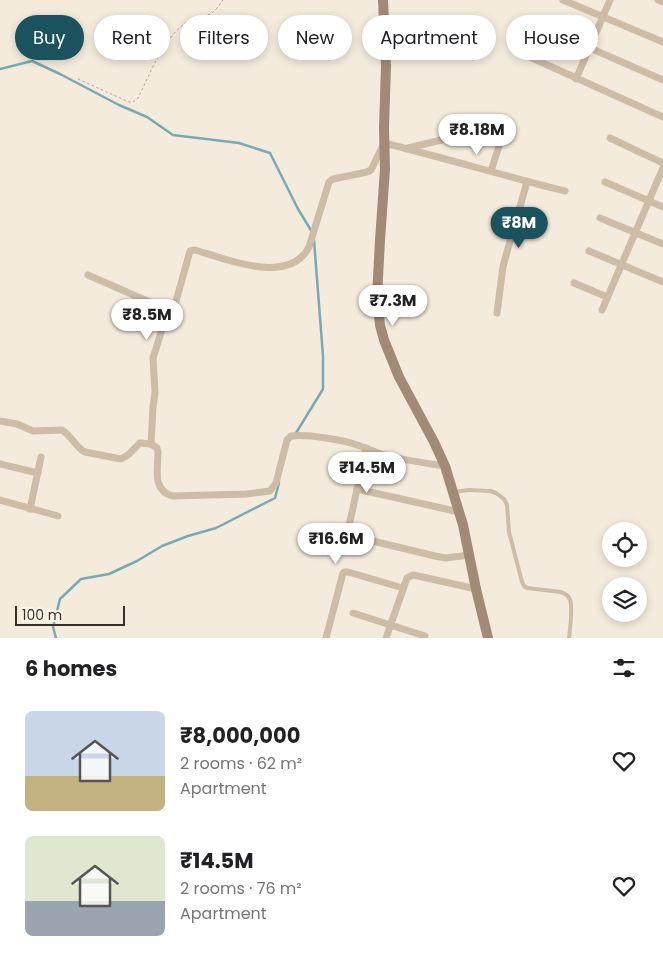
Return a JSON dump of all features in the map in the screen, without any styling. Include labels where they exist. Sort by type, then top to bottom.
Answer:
[{"type":"main road","points":[[383,0],[384,15]]},
{"type":"main road","points":[[386,60],[385,169],[377,297],[380,325],[399,377],[445,466],[463,526],[488,638]]},
{"type":"street","points":[[563,0],[663,42]]},
{"type":"street","points":[[598,28],[610,0]]},
{"type":"street","points":[[658,0],[663,2]]},
{"type":"street","points":[[598,52],[663,80]]},
{"type":"street","points":[[536,60],[663,117]]},
{"type":"street","points":[[576,79],[585,60]]},
{"type":"street","points":[[406,148],[492,129],[499,131],[501,140],[491,172]]},
{"type":"street","points":[[610,138],[663,163]]},
{"type":"street","points":[[164,312],[173,308],[190,251],[194,250],[240,263],[272,268],[287,266],[300,258],[309,247],[329,182],[333,179],[370,170],[384,144],[430,154],[565,191]]},
{"type":"street","points":[[602,310],[663,168]]},
{"type":"street","points":[[497,313],[503,266],[527,182]]},
{"type":"street","points":[[605,182],[663,207]]},
{"type":"street","points":[[600,218],[663,244]]},
{"type":"street","points":[[588,251],[663,282]]},
{"type":"street","points":[[88,276],[162,307],[164,312],[164,326],[153,358],[155,392],[152,407],[151,444]]},
{"type":"street","points":[[574,283],[607,297]]},
{"type":"street","points":[[0,421],[16,424],[33,431],[62,430],[85,452],[122,459],[140,443],[151,444],[157,448],[158,452],[158,483],[160,489],[172,496],[247,494],[270,491],[276,483],[287,440],[291,436],[316,437],[340,441],[360,445],[379,454],[395,458],[445,466]]},
{"type":"street","points":[[347,535],[366,448]]},
{"type":"street","points":[[30,509],[41,457]]},
{"type":"street","points":[[0,464],[38,473]]},
{"type":"street","points":[[357,489],[459,512]]},
{"type":"street","points":[[0,500],[58,516]]},
{"type":"street","points":[[323,529],[446,558],[469,555]]},
{"type":"street","points":[[326,638],[343,573],[403,588]]},
{"type":"street","points":[[386,638],[407,578],[413,575],[476,589]]},
{"type":"street","points":[[353,613],[425,636]]},
{"type":"lane","points":[[453,492],[468,490],[490,491],[504,499],[507,506],[509,532],[522,582],[527,588],[561,592],[570,598],[569,638]]},
{"type":"path","points":[[78,79],[129,102],[133,102],[138,98],[159,54],[169,40],[185,22],[199,16],[211,14],[223,0]]},
{"type":"waterway","points":[[0,69],[32,61],[147,117],[173,135],[239,143],[270,153],[298,209],[312,232]]},
{"type":"waterway","points":[[296,433],[323,389],[323,356],[314,240]]},
{"type":"waterway","points":[[56,638],[53,627],[60,599],[81,579],[109,574],[137,561],[162,546],[216,528],[275,498],[279,483]]}]
